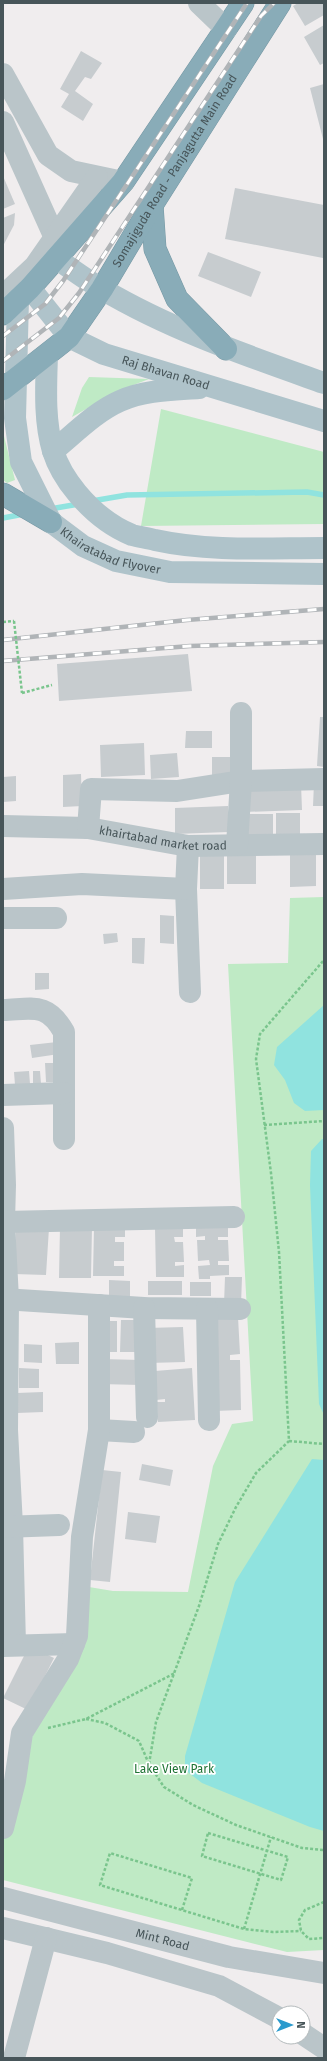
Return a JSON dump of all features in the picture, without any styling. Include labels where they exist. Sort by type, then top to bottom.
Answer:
[{"type":"highway","points":[[14,299],[56,248],[123,182],[243,3]]},
{"type":"highway","name":"Somajiguda Road - Panjagutta Main Road","points":[[10,384],[69,338],[102,289],[152,205],[280,3]]},
{"type":"highway","points":[[152,205],[155,249],[177,299],[226,348]]},
{"type":"highway","points":[[3,494],[51,522]]},
{"type":"main road","points":[[56,248],[102,289],[151,315],[226,348],[324,383]]},
{"type":"main road","name":"Raj Bhavan Road","points":[[14,299],[69,338],[104,354],[324,421]]},
{"type":"main road","name":"Khairatabad Flyover","points":[[14,299],[10,384],[21,462],[51,522],[83,546],[116,561],[170,572],[324,574]]},
{"type":"main road","name":"Khairatabad Flyover","points":[[47,355],[46,387],[56,459],[71,486],[86,504],[102,518],[132,535],[177,545],[216,548],[324,548]]},
{"type":"main road","points":[[56,459],[96,416],[120,401],[156,391],[212,387]]},
{"type":"street","points":[[199,3],[226,29]]},
{"type":"street","points":[[3,74],[48,154],[71,171],[123,182]]},
{"type":"street","points":[[3,122],[8,145],[56,248]]},
{"type":"street","points":[[14,299],[35,266],[56,248],[97,177]]},
{"type":"street","points":[[237,845],[241,781],[241,713]]},
{"type":"street","points":[[88,828],[91,789],[177,791],[241,781],[324,779]]},
{"type":"street","name":"khairtabad market road","points":[[3,826],[88,828],[188,846],[324,844]]},
{"type":"street","points":[[188,846],[186,889],[190,992]]},
{"type":"street","points":[[3,889],[82,884],[186,889]]},
{"type":"street","points":[[3,918],[56,918]]},
{"type":"street","points":[[3,1010],[35,1009],[47,1011],[56,1019],[64,1032],[64,1139]]},
{"type":"street","points":[[3,1095],[64,1093]]},
{"type":"street","points":[[3,1128],[6,1299],[5,1430],[8,1527],[9,1646],[74,1644]]},
{"type":"street","points":[[4,1222],[234,1217]]},
{"type":"street","points":[[6,1299],[144,1308],[240,1309]]},
{"type":"street","points":[[3,1828],[15,1781],[13,1733],[68,1659],[77,1636],[82,1537],[99,1430],[98,1305]]},
{"type":"street","points":[[99,1430],[140,1424],[144,1308]]},
{"type":"street","points":[[207,1309],[209,1420]]},
{"type":"street","points":[[8,1527],[59,1525]]},
{"type":"street","name":"Mint Road","points":[[3,1898],[229,1957],[324,1973]]},
{"type":"street","points":[[3,1928],[107,1953],[219,1986],[271,2014]]},
{"type":"street","points":[[14,2058],[46,1938]]},
{"type":"street","points":[[219,1986],[229,1957]]},
{"type":"street","points":[[311,2039],[324,2048]]},
{"type":"path","points":[[3,622],[14,621],[22,693],[52,685]]},
{"type":"path","points":[[149,1764],[156,1722],[176,1672],[218,1544],[236,1507],[256,1474],[289,1441],[279,1252],[256,1059],[260,1034],[324,960]]},
{"type":"path","points":[[264,1125],[324,1121]]},
{"type":"path","points":[[289,1441],[324,1444]]},
{"type":"path","points":[[13,1733],[86,1719],[176,1672]]},
{"type":"path","points":[[86,1719],[105,1723],[139,1741],[149,1764],[164,1787],[193,1805],[236,1825],[302,1848],[324,1850]]},
{"type":"path","points":[[208,1833],[288,1857],[281,1880],[260,1874],[202,1856],[208,1833]]},
{"type":"path","points":[[244,1929],[272,1837]]},
{"type":"path","points":[[182,1910],[192,1878],[110,1853],[100,1885],[244,1929],[273,1932],[302,1931]]},
{"type":"path","points":[[324,1902],[304,1910],[299,1920],[302,1931],[309,1939],[324,1938]]},
{"type":"green space","points":[[89,377],[149,379],[118,391],[72,417],[82,388]]},
{"type":"green space","points":[[161,409],[324,452],[324,524],[141,526]]},
{"type":"green space","points":[[3,432],[15,480],[7,483],[3,480]]},
{"type":"green space","name":"Lake View Park","points":[[324,897],[324,1950],[287,1952],[3,1880],[3,1801],[72,1649],[77,1585],[113,1591],[188,1592],[213,1466],[232,1424],[253,1421],[228,964],[288,963],[290,898]]},
{"type":"water","points":[[324,1005],[324,1110],[305,1111],[294,1103],[285,1080],[274,1065],[277,1047]]},
{"type":"water","points":[[322,1139],[324,1139],[324,1415],[319,1404],[310,1185],[311,1151]]},
{"type":"water","points":[[312,1459],[324,1460],[324,1831],[310,1827],[202,1783],[185,1770],[185,1756],[235,1582]]},
{"type":"building","points":[[298,3],[324,3],[324,15],[305,26],[293,6]]},
{"type":"building","points":[[324,25],[324,63],[320,65],[304,37]]},
{"type":"building","points":[[81,51],[102,63],[91,79],[85,77],[75,91],[93,104],[83,121],[61,107],[69,94],[60,89]]},
{"type":"building","points":[[324,84],[324,139],[323,139],[310,88]]},
{"type":"building","points":[[3,176],[15,204],[3,209]]},
{"type":"building","points":[[235,188],[324,205],[323,258],[225,239]]},
{"type":"building","points":[[15,213],[14,225],[3,246],[3,218]]},
{"type":"building","points":[[208,252],[261,272],[251,297],[198,276]]},
{"type":"building","points":[[188,654],[192,691],[59,701],[57,664]]},
{"type":"building","points":[[320,717],[324,717],[324,767],[317,766]]},
{"type":"building","points":[[186,731],[212,731],[212,748],[185,748]]},
{"type":"building","points":[[144,743],[145,775],[101,777],[100,745]]},
{"type":"building","points":[[177,753],[179,777],[151,779],[150,755]]},
{"type":"building","points":[[212,757],[240,757],[240,778],[212,779]]},
{"type":"building","points":[[81,774],[82,806],[63,807],[63,775]]},
{"type":"building","points":[[16,776],[16,801],[3,802],[3,777]]},
{"type":"building","points":[[314,783],[324,783],[324,806],[313,806]]},
{"type":"building","points":[[301,784],[302,810],[244,812],[243,785]]},
{"type":"building","points":[[228,806],[228,832],[175,834],[175,808]]},
{"type":"building","points":[[276,813],[300,813],[300,837],[276,837]]},
{"type":"building","points":[[246,814],[273,814],[273,841],[246,840]]},
{"type":"building","points":[[227,849],[256,849],[256,884],[227,884]]},
{"type":"building","points":[[200,850],[224,850],[224,889],[200,889]]},
{"type":"building","points":[[290,850],[316,850],[316,886],[290,887]]},
{"type":"building","points":[[160,915],[174,916],[174,944],[160,943]]},
{"type":"building","points":[[117,933],[118,942],[104,944],[103,934]]},
{"type":"building","points":[[132,938],[145,938],[144,964],[132,963]]},
{"type":"building","points":[[35,973],[49,973],[49,989],[35,990]]},
{"type":"building","points":[[57,1042],[59,1054],[32,1058],[30,1045]]},
{"type":"building","points":[[45,1063],[55,1063],[56,1082],[46,1082]]},
{"type":"building","points":[[29,1071],[30,1084],[15,1085],[14,1072]]},
{"type":"building","points":[[33,1071],[40,1071],[41,1084],[33,1085]]},
{"type":"building","points":[[228,1225],[228,1237],[218,1237],[218,1240],[228,1240],[229,1261],[218,1261],[218,1265],[229,1265],[229,1275],[210,1276],[210,1279],[199,1279],[198,1266],[210,1265],[209,1260],[198,1261],[197,1240],[205,1240],[205,1236],[196,1237],[196,1227]]},
{"type":"building","points":[[16,1226],[49,1228],[46,1275],[14,1274]]},
{"type":"building","points":[[60,1227],[92,1227],[91,1278],[59,1278]]},
{"type":"building","points":[[94,1227],[125,1227],[125,1237],[115,1237],[115,1242],[124,1242],[124,1261],[114,1261],[114,1266],[124,1266],[124,1276],[93,1276]]},
{"type":"building","points":[[183,1227],[183,1237],[174,1237],[175,1242],[183,1242],[184,1262],[175,1262],[175,1266],[184,1265],[184,1277],[156,1277],[155,1228]]},
{"type":"building","points":[[225,1277],[242,1277],[241,1305],[224,1304]]},
{"type":"building","points":[[109,1280],[130,1281],[130,1297],[109,1297]]},
{"type":"building","points":[[148,1281],[182,1281],[182,1295],[148,1295]]},
{"type":"building","points":[[190,1282],[211,1282],[211,1296],[190,1296]]},
{"type":"building","points":[[238,1317],[240,1354],[230,1355],[230,1360],[240,1360],[241,1410],[214,1411],[212,1318]]},
{"type":"building","points":[[121,1320],[138,1320],[137,1352],[120,1352]]},
{"type":"building","points":[[99,1321],[117,1321],[117,1352],[99,1352]]},
{"type":"building","points":[[183,1327],[185,1362],[148,1363],[147,1328]]},
{"type":"building","points":[[79,1342],[79,1364],[56,1364],[55,1343]]},
{"type":"building","points":[[24,1344],[42,1345],[42,1363],[24,1362]]},
{"type":"building","points":[[101,1359],[141,1360],[140,1385],[100,1384]]},
{"type":"building","points":[[19,1368],[39,1369],[39,1388],[19,1388]]},
{"type":"building","points":[[192,1368],[195,1420],[158,1422],[157,1402],[165,1402],[165,1399],[156,1400],[155,1371]]},
{"type":"building","points":[[43,1392],[43,1412],[17,1413],[17,1393]]},
{"type":"building","points":[[142,1464],[173,1470],[170,1486],[139,1480]]},
{"type":"building","points":[[102,1470],[121,1472],[110,1582],[90,1580]]},
{"type":"building","points":[[128,1512],[160,1516],[156,1543],[125,1539]]},
{"type":"building","points":[[29,1646],[54,1658],[28,1710],[3,1698]]},
{"type":"waterway","points":[[92,501],[127,495],[307,492],[324,495]]},
{"type":"waterway","points":[[50,509],[79,504]]},
{"type":"waterway","points":[[3,518],[24,514]]},
{"type":"railway","points":[[3,336],[45,304],[63,281],[247,3]]},
{"type":"railway","points":[[3,361],[59,318],[79,293],[261,16],[274,3]]},
{"type":"railway","points":[[3,640],[187,620],[324,609]]},
{"type":"railway","points":[[3,661],[190,646],[324,642]]}]
